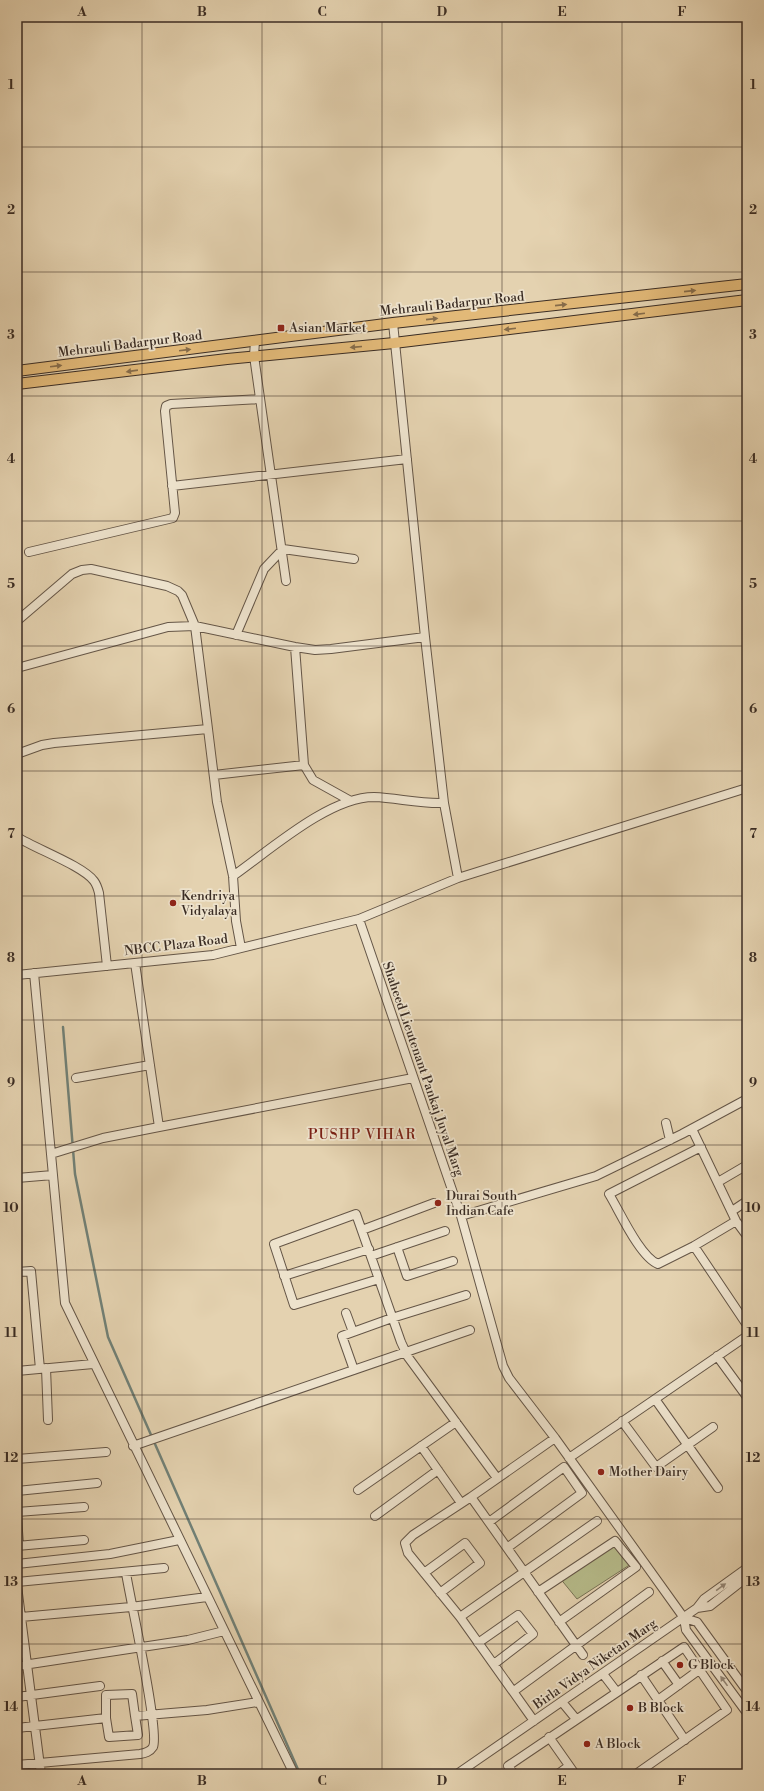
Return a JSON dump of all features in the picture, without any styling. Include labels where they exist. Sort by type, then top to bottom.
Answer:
[{"type":"main road","name":"Mehrauli Badarpur Road","points":[[17,371],[393,323],[747,284]]},
{"type":"main road","name":"Mehrauli Badarpur Road","points":[[17,384],[254,356],[394,343],[747,300]]},
{"type":"street","points":[[393,323],[425,638],[444,803],[458,878]]},
{"type":"street","points":[[255,341],[254,356],[283,549],[286,581]]},
{"type":"street","points":[[29,552],[173,518],[175,513],[165,411],[166,406],[171,404],[260,399]]},
{"type":"street","points":[[172,486],[407,459]]},
{"type":"street","points":[[283,549],[354,559]]},
{"type":"street","points":[[236,635],[264,569],[283,549]]},
{"type":"street","points":[[17,621],[72,574],[82,570],[91,569],[167,586],[178,590],[182,595],[195,626],[217,802],[234,876],[236,921],[241,948]]},
{"type":"street","points":[[17,668],[168,627],[195,626],[295,647],[331,649],[425,638]]},
{"type":"street","points":[[295,647],[304,765],[313,780],[349,800]]},
{"type":"street","points":[[17,754],[42,745],[54,743],[208,729]]},
{"type":"street","points":[[214,775],[304,765]]},
{"type":"street","name":"NBCC Plaza Road","points":[[17,975],[213,955],[359,919],[458,878],[747,788]]},
{"type":"street","points":[[234,876],[314,817],[349,800],[374,797],[423,804],[444,803]]},
{"type":"street","points":[[17,836],[27,843],[90,877],[95,882],[99,893],[107,966]]},
{"type":"street","name":"Shaheed Lieutenant Pankaj Juyal Marg","points":[[359,919],[461,1216],[503,1366],[509,1378],[555,1438],[684,1618],[686,1630],[747,1713]]},
{"type":"street","points":[[135,963],[159,1127]]},
{"type":"street","points":[[34,973],[65,1303],[294,1774]]},
{"type":"street","points":[[76,1078],[150,1065]]},
{"type":"street","points":[[51,1154],[103,1138],[413,1078]]},
{"type":"street","points":[[461,1216],[596,1176],[747,1100]]},
{"type":"street","points":[[666,1123],[670,1140]]},
{"type":"street","points":[[692,1129],[736,1221],[747,1236]]},
{"type":"street","points":[[701,1147],[609,1194],[641,1250],[651,1261],[658,1264],[694,1246],[736,1221]]},
{"type":"street","points":[[718,1182],[747,1165]]},
{"type":"street","points":[[17,1178],[53,1175]]},
{"type":"street","points":[[732,1211],[747,1201]]},
{"type":"street","points":[[362,1230],[434,1203]]},
{"type":"street","points":[[379,1280],[294,1305],[274,1244],[356,1214],[370,1252],[392,1318],[406,1353],[497,1478]]},
{"type":"street","points":[[284,1276],[370,1252],[397,1247],[445,1231]]},
{"type":"street","points":[[694,1246],[747,1325]]},
{"type":"street","points":[[397,1247],[407,1276],[452,1261]]},
{"type":"street","points":[[17,1272],[31,1271],[48,1420]]},
{"type":"street","points":[[354,1370],[342,1336],[392,1318],[466,1295]]},
{"type":"street","points":[[346,1313],[352,1332]]},
{"type":"street","points":[[134,1446],[470,1330]]},
{"type":"street","points":[[569,1458],[747,1336]]},
{"type":"street","points":[[718,1356],[747,1397]]},
{"type":"street","points":[[17,1371],[94,1364]]},
{"type":"street","points":[[655,1399],[718,1488]]},
{"type":"street","points":[[622,1421],[656,1467],[713,1427]]},
{"type":"street","points":[[358,1490],[456,1422]]},
{"type":"street","points":[[534,1721],[460,1617],[408,1553],[404,1543],[413,1534],[471,1497],[555,1438]]},
{"type":"street","points":[[421,1446],[461,1503]]},
{"type":"street","points":[[17,1460],[106,1452]]},
{"type":"street","points":[[489,1522],[564,1466],[582,1493],[507,1548]]},
{"type":"street","points":[[374,1516],[438,1470]]},
{"type":"street","points":[[17,1491],[97,1483]]},
{"type":"street","points":[[471,1497],[583,1655]]},
{"type":"street","points":[[17,1512],[84,1507]]},
{"type":"street","points":[[17,1516],[18,1546],[84,1540]]},
{"type":"street","points":[[460,1617],[596,1521]]},
{"type":"street","points":[[17,1564],[110,1554],[179,1540]]},
{"type":"street","points":[[538,1592],[615,1541],[636,1567],[559,1622]]},
{"type":"street","points":[[424,1573],[465,1543],[480,1563],[440,1593]]},
{"type":"street","points":[[17,1582],[126,1573],[164,1568]]},
{"type":"street","points":[[697,1608],[704,1599],[747,1568]]},
{"type":"street","points":[[17,1765],[140,1754],[148,1752],[153,1747],[154,1739],[152,1715],[131,1607],[126,1573]]},
{"type":"street","name":"Birla Vidya Niketan Marg","points":[[457,1774],[697,1608],[710,1606],[747,1577]]},
{"type":"street","points":[[17,1586],[21,1617],[20,1628],[27,1664],[41,1774]]},
{"type":"street","points":[[514,1691],[649,1592]]},
{"type":"street","points":[[21,1617],[131,1607],[207,1597]]},
{"type":"street","points":[[478,1643],[518,1614],[533,1634],[494,1664]]},
{"type":"street","name":"Shaheed Lieutenant Pankaj Juyal Marg","points":[[684,1618],[697,1622],[747,1691]]},
{"type":"street","points":[[17,1666],[188,1640],[224,1631]]},
{"type":"street","points":[[514,1774],[508,1766],[616,1691],[684,1647],[727,1710],[636,1774]]},
{"type":"street","points":[[662,1661],[679,1685]]},
{"type":"street","points":[[658,1700],[699,1670]]},
{"type":"street","points":[[603,1674],[616,1691]]},
{"type":"street","points":[[640,1675],[685,1740]]},
{"type":"street","points":[[17,1697],[100,1686]]},
{"type":"street","points":[[132,1694],[138,1735],[109,1737],[106,1718],[106,1696],[132,1694]]},
{"type":"street","points":[[136,1716],[207,1710],[258,1702]]},
{"type":"street","points":[[562,1702],[576,1719]]},
{"type":"street","points":[[17,1728],[106,1718]]},
{"type":"street","points":[[549,1737],[575,1774]]},
{"type":"street","points":[[558,1774],[569,1766]]},
{"type":"green space","points":[[611,1540],[631,1564],[577,1599],[559,1577]]},
{"type":"waterway","points":[[63,1027],[75,1174],[108,1337],[300,1774]]},
{"type":"place","name":"Asian Market","points":[[281,328]]},
{"type":"place","name":"Kendriya Vidyalaya","points":[[173,903]]},
{"type":"place","name":"Durai South Indian Cafe","points":[[438,1203]]},
{"type":"place","name":"Mother Dairy","points":[[601,1472]]},
{"type":"place","name":"G Block","points":[[680,1665]]},
{"type":"place","name":"B Block","points":[[630,1708]]},
{"type":"place","name":"A Block","points":[[587,1744]]},
{"type":"district","name":"PUSHP VIHAR","points":[[362,1135]]}]
